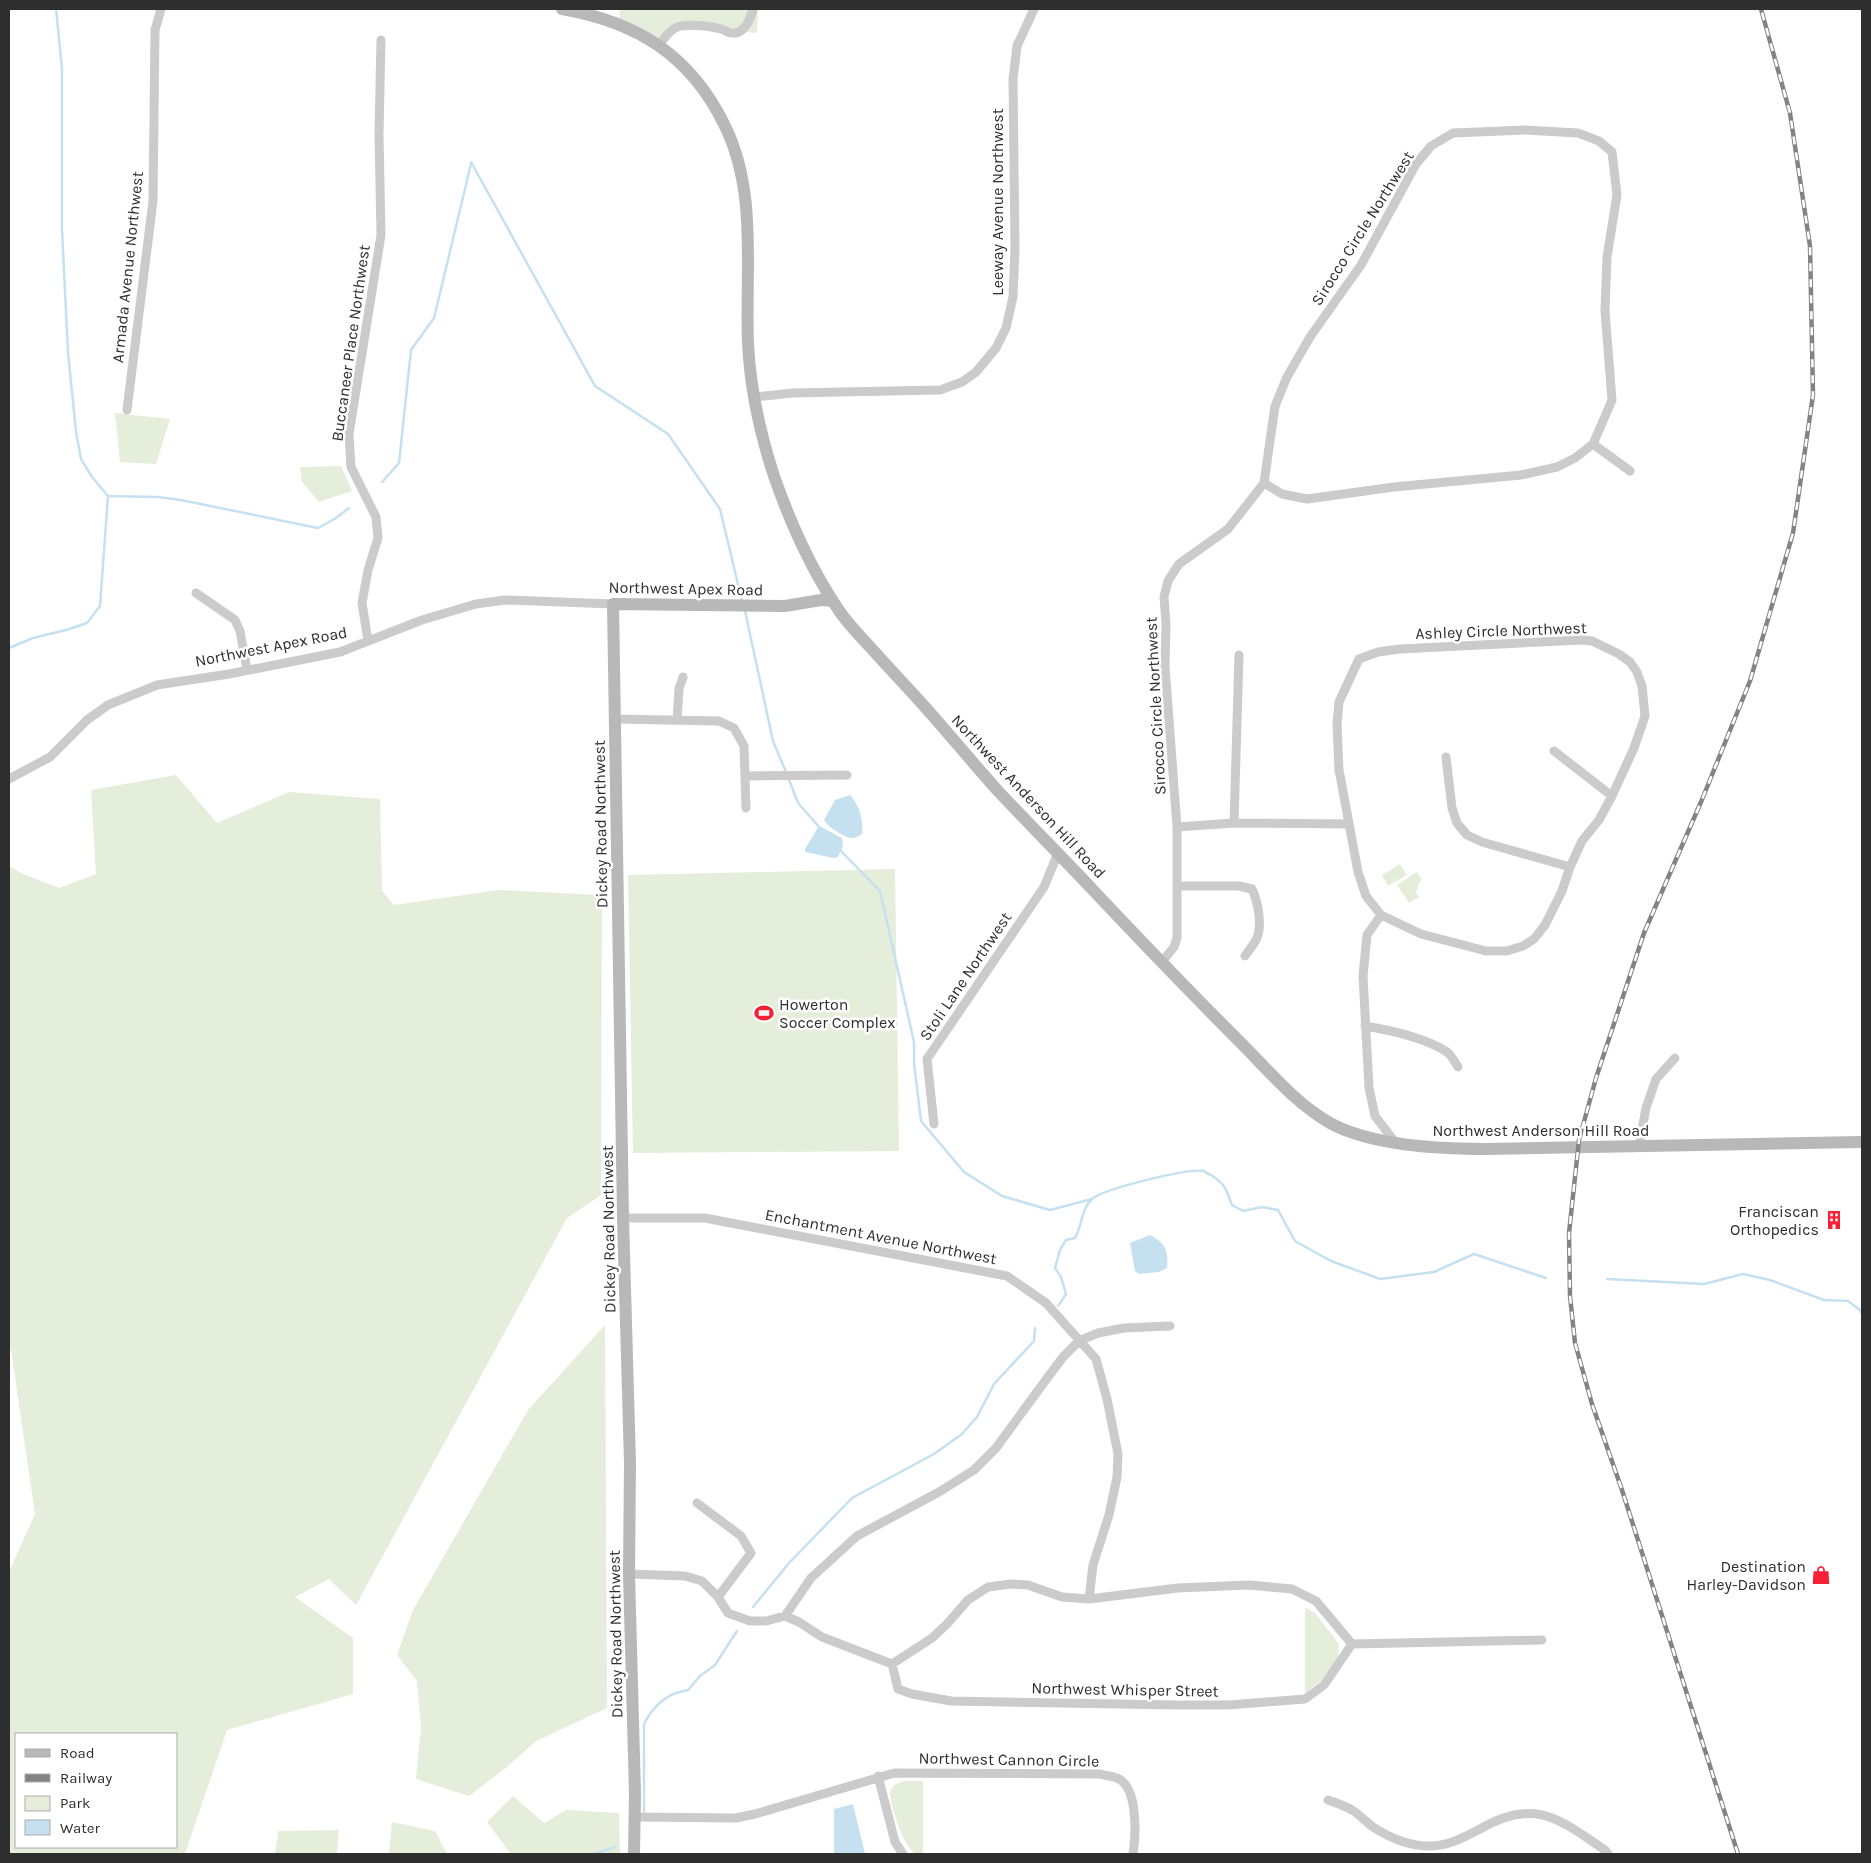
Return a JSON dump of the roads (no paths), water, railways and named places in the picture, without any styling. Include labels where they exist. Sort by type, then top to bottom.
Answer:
[{"type":"main road","name":"Northwest Anderson Hill Road","points":[[562,9],[595,15],[619,23],[640,33],[659,46],[689,72],[708,97],[724,124],[737,154],[745,198],[748,249],[748,340],[754,397],[767,452],[780,491],[817,574],[833,600],[850,624],[997,790],[1161,963],[1307,1107],[1327,1121],[1344,1129],[1396,1142],[1458,1149],[1862,1142]]},
{"type":"main road","name":"Northwest Apex Road","points":[[613,604],[785,606],[833,600]]},
{"type":"main road","name":"Dickey Road Northwest","points":[[613,604],[623,1218],[630,1463],[629,1574],[634,1854]]},
{"type":"street","name":"Armada Avenue Northwest","points":[[127,410],[153,202],[155,30],[161,9]]},
{"type":"street","points":[[659,46],[672,31],[682,26],[721,28],[729,32],[738,33],[743,30],[749,21],[753,9]]},
{"type":"street","name":"Leeway Avenue Northwest","points":[[754,397],[792,393],[940,390],[962,382],[976,372],[996,348],[1006,328],[1013,297],[1015,248],[1013,79],[1017,46],[1034,9]]},
{"type":"street","name":"Buccaneer Place Northwest","points":[[368,641],[362,602],[368,570],[378,538],[376,517],[351,467],[349,434],[380,235],[379,134],[381,40]]},
{"type":"street","name":"Sirocco Circle Northwest","points":[[1161,963],[1174,947],[1177,938],[1178,886],[1177,827],[1165,666],[1166,623],[1164,598],[1168,581],[1179,564],[1228,528],[1264,483],[1275,406],[1287,376],[1310,338],[1361,264],[1416,164],[1431,146],[1453,133],[1525,130],[1578,133],[1598,141],[1612,152],[1617,195],[1607,257],[1605,311],[1612,400],[1593,444],[1575,458],[1557,467],[1521,475],[1394,487],[1307,499],[1282,494],[1264,483]]},
{"type":"street","points":[[1593,444],[1630,470]]},
{"type":"street","points":[[196,593],[235,620],[240,631],[247,670]]},
{"type":"street","name":"Northwest Apex Road","points":[[9,779],[50,756],[87,720],[108,705],[157,684],[247,670],[340,652],[422,620],[476,604],[505,600],[613,604]]},
{"type":"street","name":"Ashley Circle Northwest","points":[[1582,640],[1592,641],[1619,654],[1630,662],[1637,672],[1642,686],[1645,716],[1634,748],[1599,820],[1582,841],[1562,891],[1545,925],[1534,939],[1522,946],[1507,951],[1486,951],[1456,945],[1421,934],[1381,915],[1366,896],[1358,872],[1349,824],[1339,770],[1337,724],[1339,702],[1359,659],[1378,652],[1400,649],[1582,640]]},
{"type":"street","points":[[1234,822],[1239,655]]},
{"type":"street","points":[[677,720],[678,688],[683,677]]},
{"type":"street","points":[[615,719],[720,721],[734,728],[744,746],[746,808]]},
{"type":"street","points":[[1554,751],[1612,796]]},
{"type":"street","points":[[1446,757],[1452,808],[1457,823],[1467,835],[1482,842],[1570,867]]},
{"type":"street","points":[[745,776],[847,775]]},
{"type":"street","points":[[1177,827],[1234,822],[1349,824]]},
{"type":"street","name":"Stoli Lane Northwest","points":[[934,1124],[927,1059],[1044,888],[1058,853]]},
{"type":"street","points":[[1178,886],[1239,886],[1252,890],[1258,903],[1258,938],[1245,956]]},
{"type":"street","points":[[1381,915],[1367,935],[1363,957],[1368,1088],[1375,1116],[1396,1142]]},
{"type":"street","points":[[1365,1026],[1392,1030],[1448,1052],[1458,1067]]},
{"type":"street","points":[[1639,1146],[1646,1108],[1656,1079],[1675,1058]]},
{"type":"street","name":"Enchantment Avenue Northwest","points":[[623,1218],[705,1218],[1007,1276],[1046,1303],[1096,1359],[1113,1423],[1118,1454],[1117,1477],[1109,1515],[1093,1565],[1090,1599]]},
{"type":"street","points":[[785,1616],[811,1578],[857,1536],[939,1492],[974,1470],[996,1448],[1063,1357],[1079,1341],[1098,1333],[1124,1328],[1170,1326]]},
{"type":"street","points":[[697,1503],[741,1536],[752,1553],[718,1597]]},
{"type":"street","points":[[629,1574],[685,1576],[702,1581],[718,1597],[728,1612],[750,1621],[766,1621],[785,1616],[799,1622],[822,1637],[892,1664],[932,1638],[968,1600],[988,1587],[1010,1584],[1028,1585],[1062,1597],[1090,1599],[1178,1588],[1249,1585],[1292,1588],[1316,1601],[1352,1644],[1542,1640]]},
{"type":"street","name":"Northwest Whisper Street","points":[[892,1664],[898,1689],[912,1694],[951,1701],[1229,1705],[1305,1699],[1324,1685],[1352,1644]]},
{"type":"street","name":"Northwest Cannon Circle","points":[[634,1817],[736,1818],[755,1814],[878,1776],[904,1772],[1100,1774],[1119,1778],[1129,1788],[1134,1801],[1133,1854]]},
{"type":"street","points":[[878,1776],[895,1842],[903,1854]]},
{"type":"street","points":[[1328,1800],[1352,1810],[1394,1839],[1410,1844],[1428,1846],[1444,1844],[1463,1839],[1483,1827],[1500,1820],[1528,1813],[1547,1815],[1567,1824],[1608,1854]]},
{"type":"water","points":[[850,795],[858,808],[862,824],[862,834],[854,838],[846,837],[837,832],[824,820],[835,800]]},
{"type":"water","points":[[819,826],[842,838],[843,846],[838,857],[834,858],[805,852]]},
{"type":"water","points":[[1150,1235],[1165,1248],[1167,1268],[1159,1272],[1139,1274],[1135,1271],[1130,1243]]},
{"type":"water","points":[[853,1804],[865,1854],[834,1854],[834,1809]]},
{"type":"waterway","points":[[9,648],[33,638],[87,623],[100,606],[108,496],[92,477],[81,459],[76,432],[68,352],[62,230],[62,68],[56,9]]},
{"type":"waterway","points":[[471,162],[595,386],[668,434],[720,509],[742,601]]},
{"type":"waterway","points":[[382,482],[399,463],[411,350],[434,318],[471,164]]},
{"type":"waterway","points":[[108,496],[158,497],[181,500],[318,528],[349,508]]},
{"type":"waterway","points":[[745,611],[773,741],[786,772]]},
{"type":"waterway","points":[[788,777],[798,803],[821,829]]},
{"type":"waterway","points":[[840,850],[880,891],[914,1042],[914,1063],[921,1121],[964,1172],[1002,1196],[1050,1210],[1092,1199]]},
{"type":"waterway","points":[[1058,1306],[1066,1294],[1061,1277],[1055,1268],[1060,1250],[1066,1240],[1075,1238],[1088,1203],[1092,1199],[1128,1185],[1195,1171],[1204,1171],[1220,1182],[1225,1188],[1232,1205],[1243,1211],[1262,1207],[1278,1210],[1295,1241],[1331,1261],[1380,1279],[1434,1272],[1474,1254],[1546,1278]]},
{"type":"waterway","points":[[1607,1279],[1704,1284],[1743,1274],[1770,1280],[1824,1300],[1848,1301],[1860,1310],[1862,1314]]},
{"type":"waterway","points":[[753,1607],[789,1563],[852,1498],[934,1454],[962,1434],[977,1417],[994,1384],[1034,1341],[1035,1328]]},
{"type":"waterway","points":[[644,1811],[644,1724],[661,1701],[674,1694],[688,1690],[700,1676],[715,1665],[737,1631]]},
{"type":"waterway","points":[[594,1854],[615,1847]]},
{"type":"railway","points":[[1738,1854],[1622,1490],[1592,1404],[1575,1343],[1570,1296],[1569,1233],[1579,1140],[1596,1078],[1644,933],[1701,802],[1750,681],[1793,533],[1813,395],[1810,246],[1790,113],[1761,9]]},
{"type":"place","name":"Howerton Soccer Complex","points":[[764,1013]]},
{"type":"place","name":"Franciscan Orthopedics","points":[[1834,1220]]},
{"type":"place","name":"Destination Harley-Davidson","points":[[1821,1575]]}]
